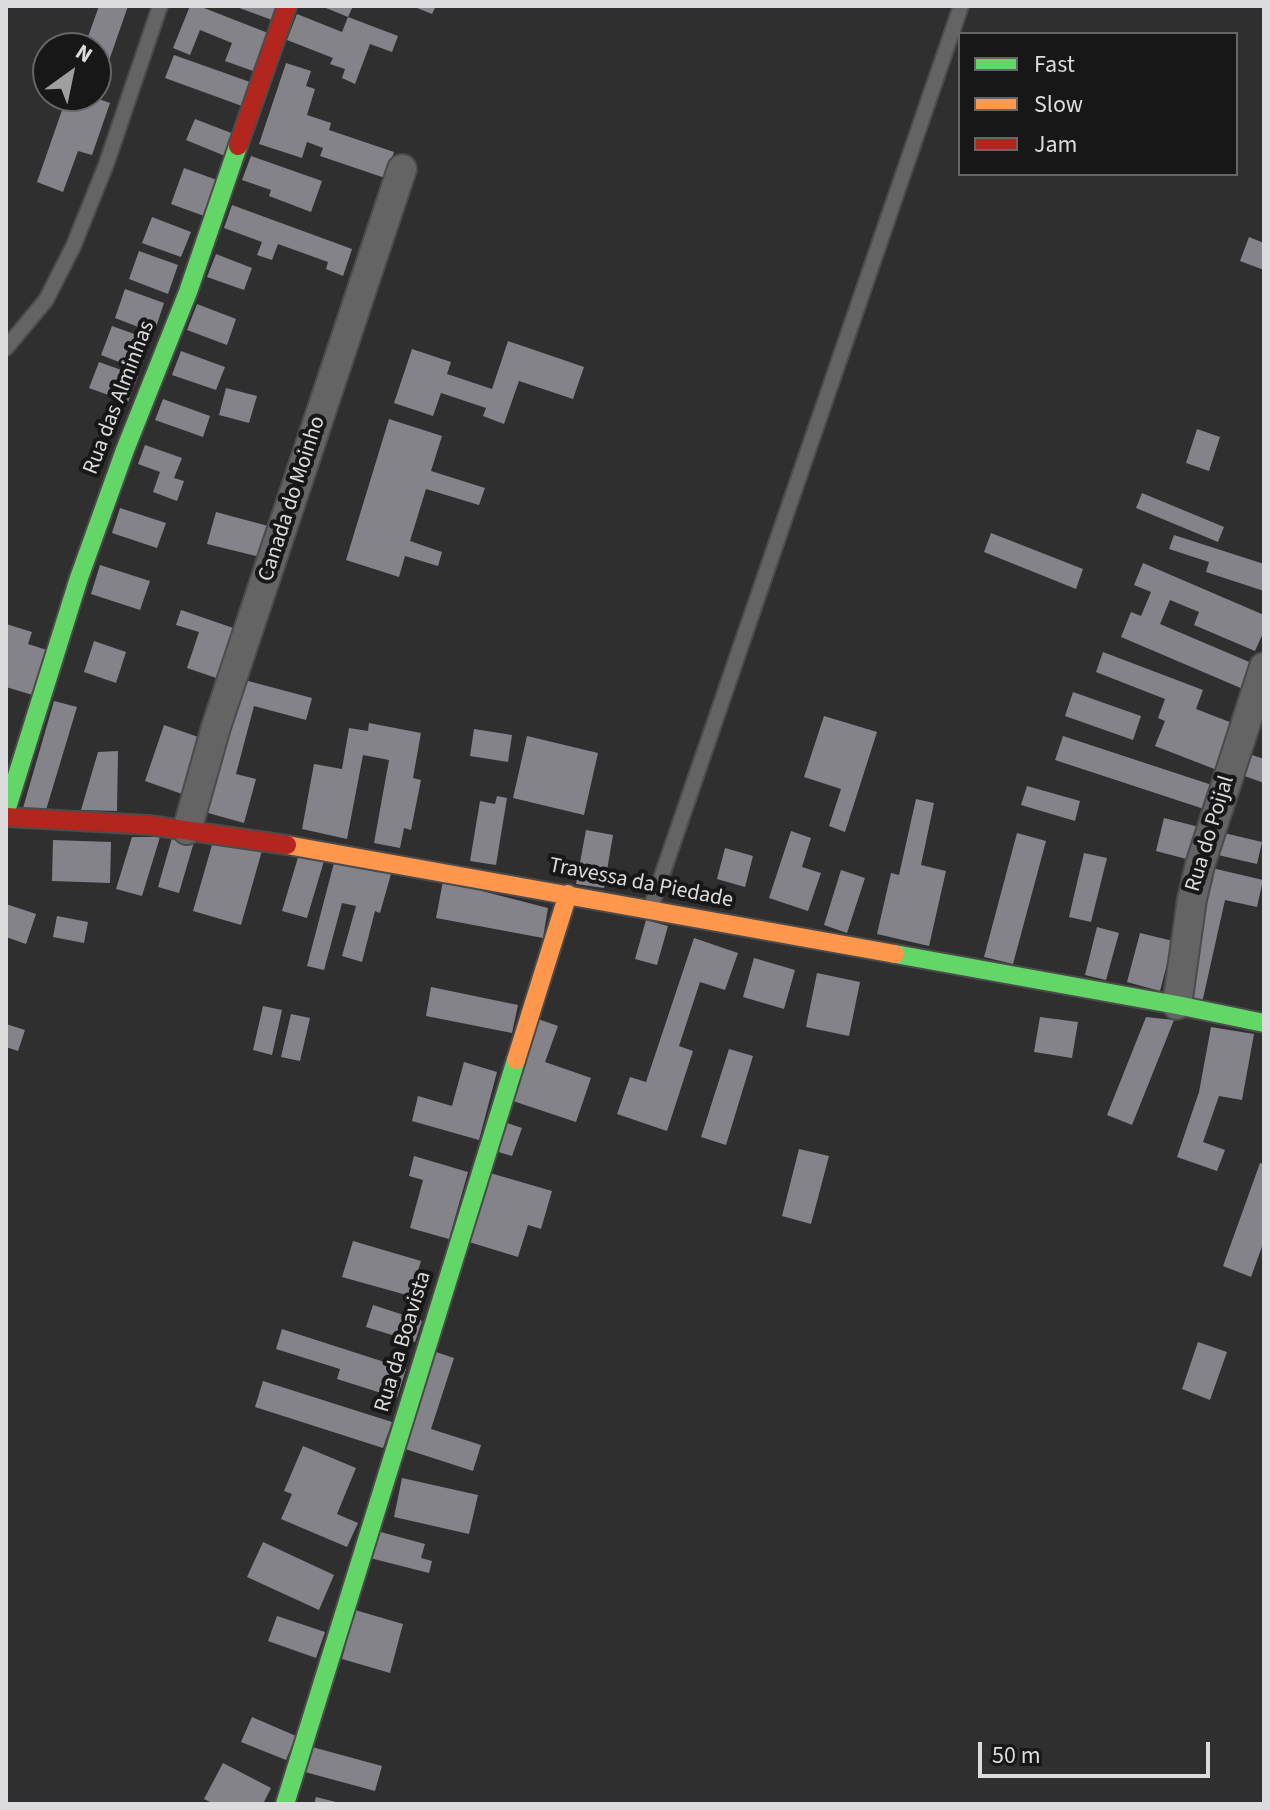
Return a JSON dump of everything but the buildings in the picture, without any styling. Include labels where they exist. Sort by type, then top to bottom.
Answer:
[{"type":"street","name":"Rua das Alminhas","points":[[6,814],[79,578],[125,450],[188,292],[287,6]]},
{"type":"street","name":"Canada do Moinho","points":[[187,830],[216,727],[402,169]]},
{"type":"street","name":"Rua do Poijal","points":[[1177,1005],[1200,865],[1264,667]]},
{"type":"street","name":"Travessa da Piedade","points":[[6,814],[149,825],[276,842],[1264,1023]]},
{"type":"street","name":"Rua da Boavista","points":[[285,1804],[568,894]]},
{"type":"lane","points":[[6,348],[46,300],[73,247],[106,165],[160,6]]},
{"type":"lane","points":[[649,911],[961,6]]},
{"type":"traffic: fast","points":[[6,811],[79,578],[125,450],[188,292],[238,146]]},
{"type":"traffic: fast","points":[[895,954],[1264,1023]]},
{"type":"traffic: fast","points":[[285,1804],[516,1060]]},
{"type":"traffic: slow","points":[[287,845],[895,954]]},
{"type":"traffic: slow","points":[[516,1060],[568,894]]},
{"type":"traffic: jam","points":[[238,146],[287,6]]},
{"type":"traffic: jam","points":[[6,817],[149,825],[287,845]]}]
